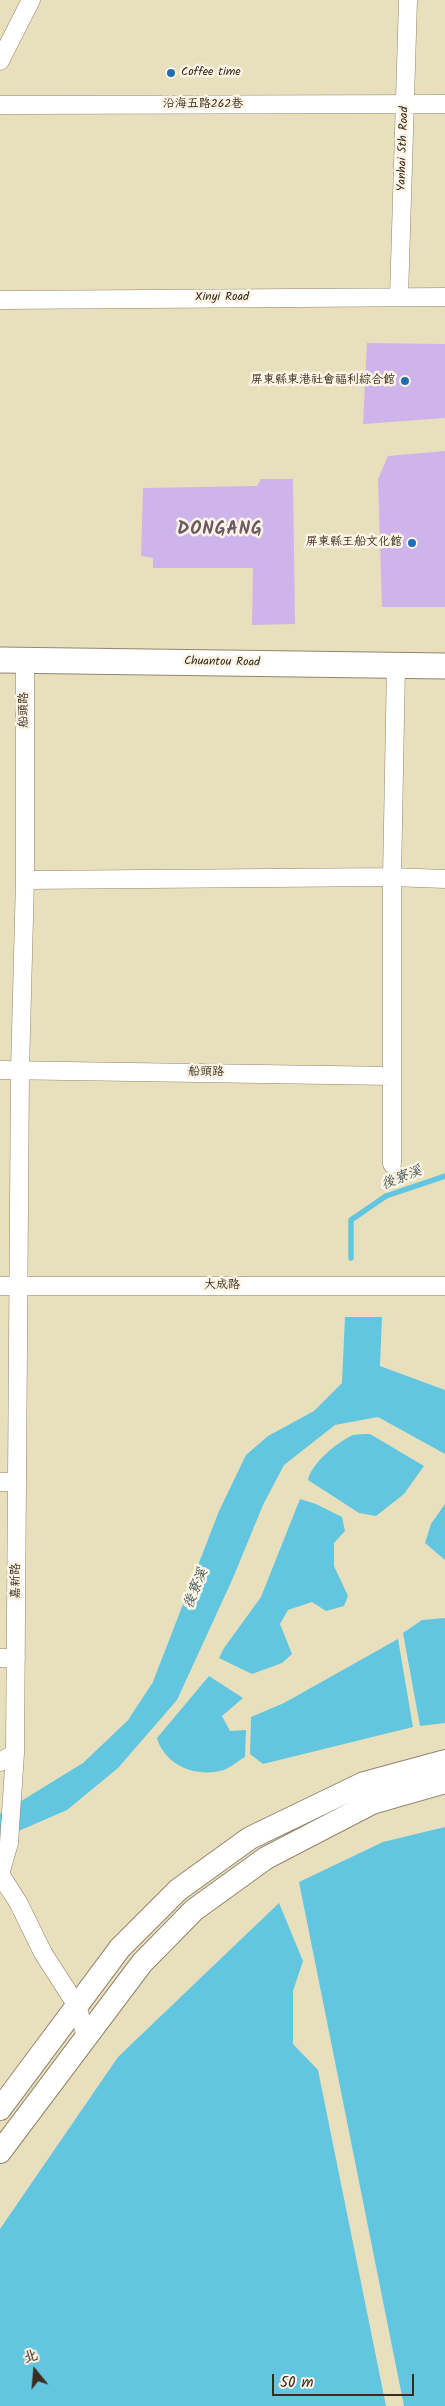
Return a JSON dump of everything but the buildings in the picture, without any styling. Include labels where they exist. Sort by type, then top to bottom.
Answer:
[{"type":"main road","name":"Chuantou Road","points":[[0,660],[445,666]]},
{"type":"street","points":[[0,62],[31,0]]},
{"type":"street","name":"Yanhai 5th Road","points":[[399,297],[408,0]]},
{"type":"street","name":"沿海五路262巷","points":[[0,105],[445,104]]},
{"type":"street","name":"Xinyi Road","points":[[0,300],[445,297]]},
{"type":"street","name":"船頭路","points":[[19,1286],[20,1070],[25,880],[25,660]]},
{"type":"street","points":[[392,1164],[392,878],[396,666]]},
{"type":"street","points":[[25,880],[392,878],[445,880]]},
{"type":"street","name":"船頭路","points":[[0,1070],[392,1076]]},
{"type":"street","name":"大成路","points":[[0,1286],[445,1286]]},
{"type":"street","name":"嘉新路","points":[[0,1874],[9,1843],[15,1774],[8,1658],[9,1482],[19,1286]]},
{"type":"street","points":[[0,1762],[15,1753]]},
{"type":"street","points":[[0,2109],[120,1948],[178,1890],[250,1838],[364,1783],[445,1761]]},
{"type":"street","points":[[0,2152],[142,1963],[194,1910],[266,1858],[372,1803],[445,1782]]},
{"type":"street","points":[[0,1874],[18,1902],[43,1953],[76,2006],[86,2036]]},
{"type":"water","points":[[345,1317],[382,1317],[380,1366],[445,1390],[445,1454],[378,1417],[335,1425],[284,1465],[263,1505],[233,1578],[177,1700],[118,1768],[67,1810],[0,1839],[0,1814],[83,1763],[144,1705],[219,1511],[246,1455],[268,1436],[314,1411],[342,1383]]},
{"type":"water","points":[[370,1434],[424,1466],[404,1494],[376,1516],[359,1513],[308,1480],[319,1461],[340,1443],[353,1435]]},
{"type":"water","points":[[300,1499],[316,1504],[342,1517],[345,1531],[334,1543],[334,1566],[348,1596],[344,1606],[326,1611],[312,1602],[288,1610],[280,1624],[292,1654],[282,1663],[252,1674],[219,1658],[224,1648],[261,1597]]},
{"type":"water","points":[[445,1504],[445,1560],[425,1543],[431,1524]]},
{"type":"water","points":[[445,1618],[445,1723],[420,1726],[403,1633],[422,1620]]},
{"type":"water","points":[[398,1639],[413,1727],[263,1764],[250,1754],[251,1717],[284,1703]]},
{"type":"water","points":[[209,1676],[243,1698],[222,1716],[230,1731],[246,1730],[245,1757],[224,1770],[214,1772],[193,1771],[183,1768],[167,1756],[157,1738]]},
{"type":"water","points":[[445,1827],[445,2406],[404,2406],[299,1882],[383,1842]]},
{"type":"water","points":[[279,1903],[303,1961],[293,1991],[293,2044],[318,2070],[386,2406],[0,2406],[0,2229],[118,2057]]},
{"type":"waterway","name":"後寮溪","points":[[351,1258],[351,1220],[386,1196],[445,1176]]},
{"type":"waterway","name":"後寮溪","points":[[132,1719],[153,1687]]},
{"type":"place","name":"Coffee time","points":[[171,73]]},
{"type":"place","name":"屏東縣東港社會福利綜合館","points":[[405,381]]},
{"type":"place","name":"屏東縣王船文化館","points":[[412,543]]},
{"type":"district","name":"DONGANG","points":[[220,531]]}]
